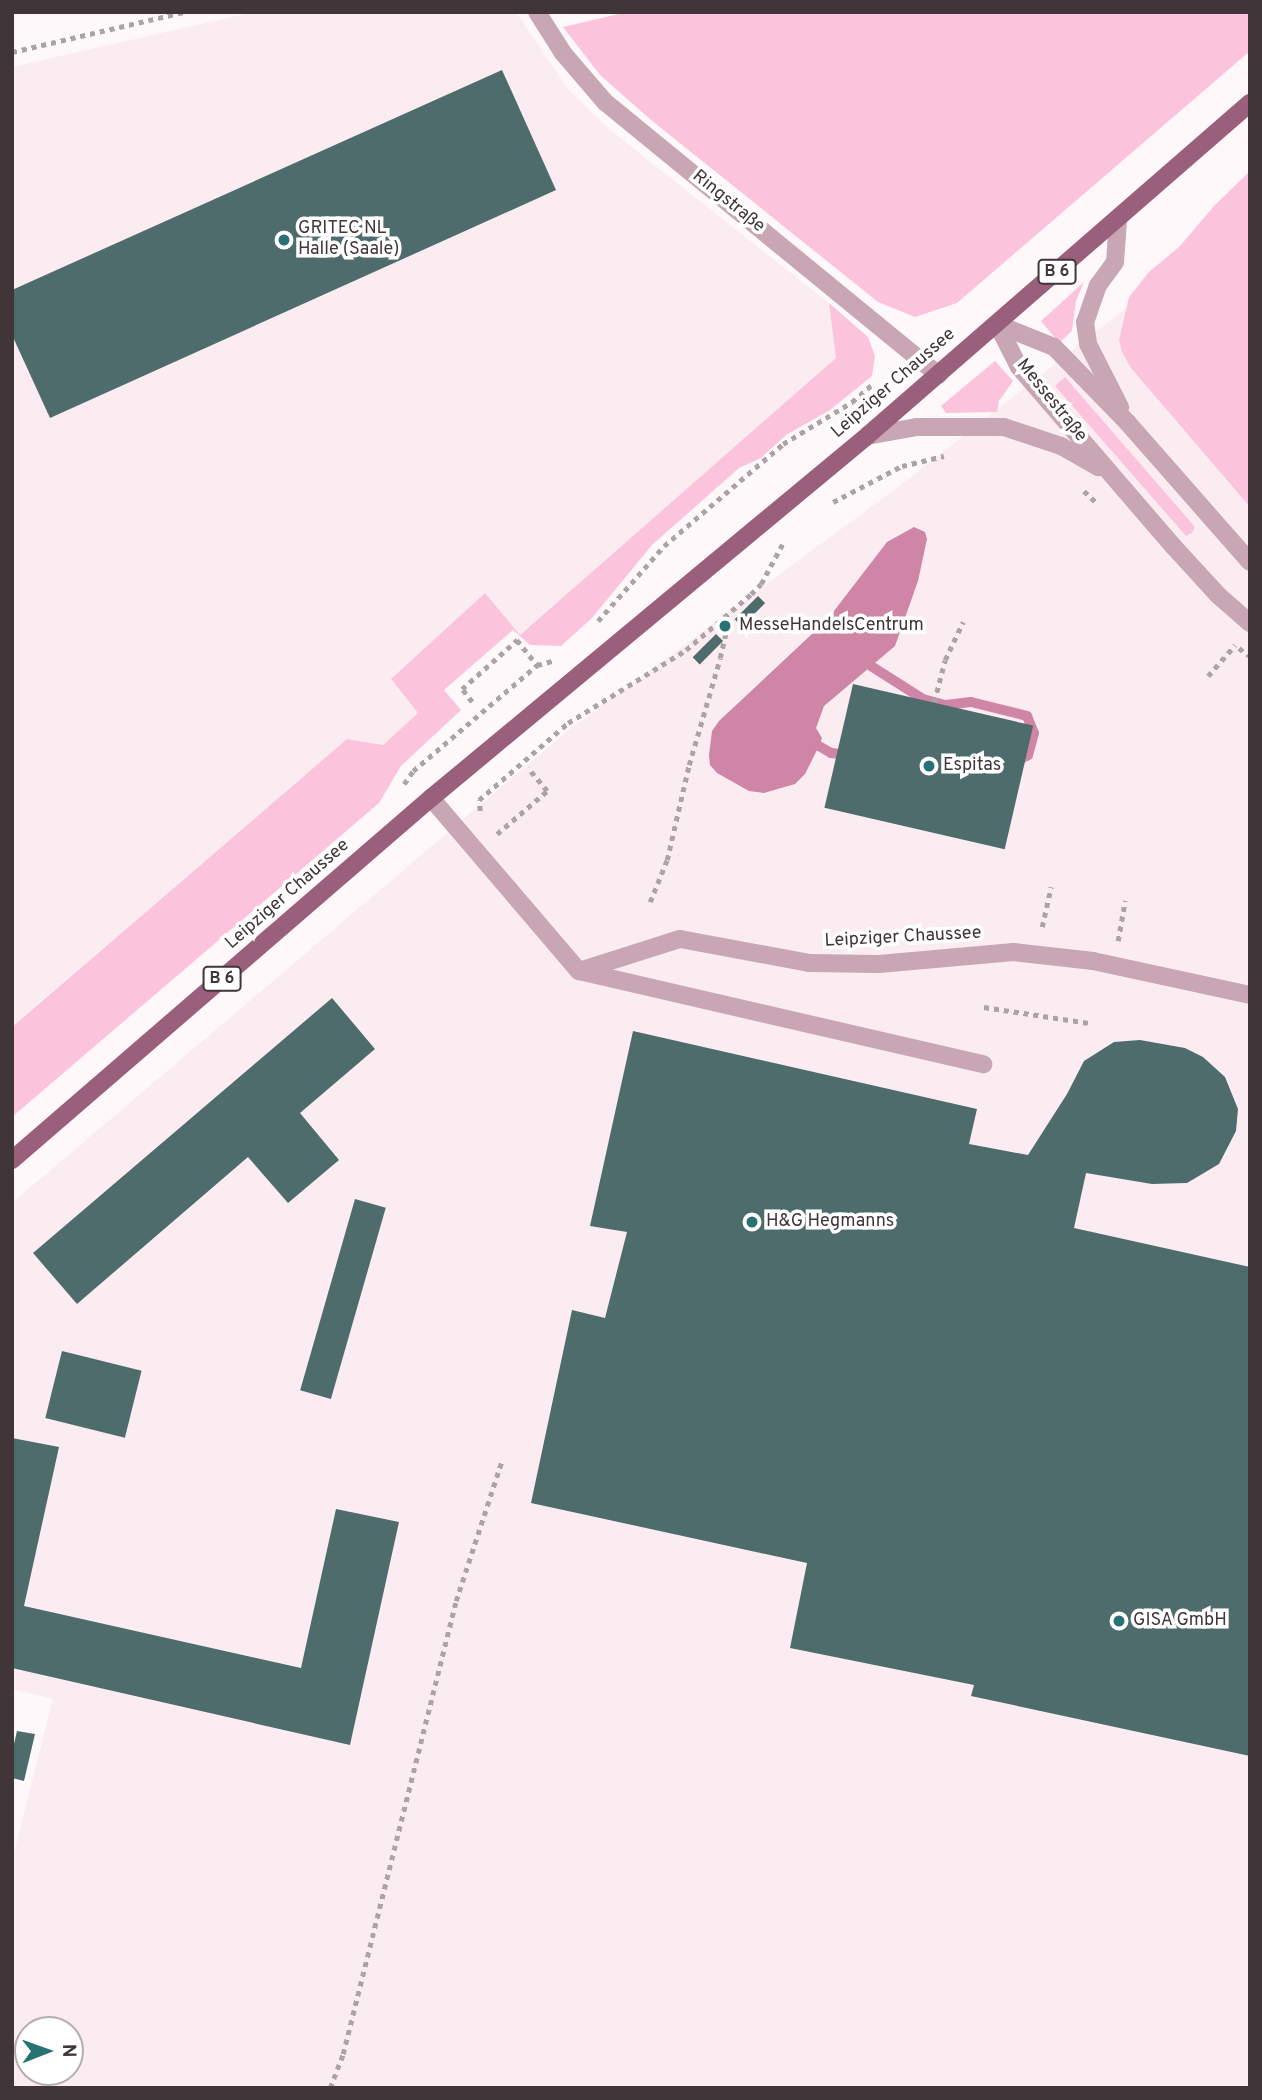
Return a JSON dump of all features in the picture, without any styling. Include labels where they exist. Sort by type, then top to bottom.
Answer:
[{"type":"main road","name":"B 6","points":[[997,324],[1250,103]]},
{"type":"main road","name":"Leipziger Chaussee","points":[[12,1160],[431,798],[867,436],[997,324]]},
{"type":"street","name":"Ringstraße","points":[[537,12],[563,53],[605,102],[938,374]]},
{"type":"street","name":"Messestraße","points":[[1118,221],[1115,262],[1098,285],[1085,322],[1088,344],[1128,422]]},
{"type":"street","name":"Messestraße","points":[[997,324],[1054,347],[1128,422],[1250,562]]},
{"type":"street","name":"Messestraße","points":[[997,324],[1019,367],[1219,596],[1250,623]]},
{"type":"street","name":"Messestraße","points":[[867,436],[917,428],[1004,427],[1061,446],[1110,473]]},
{"type":"street","points":[[431,798],[579,971],[983,1064]]},
{"type":"street","name":"Leipziger Chaussee","points":[[579,971],[680,939],[809,963],[879,964],[1026,954],[1093,961],[1250,995]]},
{"type":"path","points":[[12,52],[184,12]]},
{"type":"path","points":[[822,511],[860,486],[902,466],[952,455]]},
{"type":"path","points":[[1075,486],[1101,507]]},
{"type":"path","points":[[486,818],[480,811],[479,800],[568,723],[686,650],[761,584],[782,544],[792,536]]},
{"type":"path","points":[[650,902],[667,860],[689,765],[720,658],[726,633],[719,622]]},
{"type":"path","points":[[934,702],[945,660],[963,622]]},
{"type":"path","points":[[1226,636],[1250,656]]},
{"type":"path","points":[[472,702],[461,690],[517,640],[537,665]]},
{"type":"path","points":[[1208,676],[1235,645]]},
{"type":"path","points":[[511,822],[547,790],[528,768]]},
{"type":"path","points":[[492,825],[498,833]]},
{"type":"path","points":[[1042,927],[1051,887]]},
{"type":"path","points":[[1118,942],[1125,901]]},
{"type":"path","points":[[984,1007],[1089,1023]]},
{"type":"path","points":[[330,2088],[343,2054],[456,1601],[502,1460]]},
{"type":"shaded area","points":[[254,12],[516,12],[568,89],[610,130],[829,303],[837,358],[520,635],[485,594],[391,680],[419,713],[383,745],[347,739],[12,1026],[12,67]]},
{"type":"shaded area","points":[[627,12],[1250,12],[1250,51],[957,303],[915,317],[878,302],[651,120],[600,75],[563,27]]},
{"type":"shaded area","points":[[1250,171],[1250,507],[1131,368],[1119,340],[1129,297],[1149,272],[1180,246],[1214,206]]},
{"type":"shaded area","points":[[1250,195],[1250,2088],[12,2088],[12,1861],[53,1699],[12,1689],[12,1203],[560,737],[902,484],[1125,309]]},
{"type":"shaded area","points":[[1084,282],[1076,301],[1072,331],[1059,343],[1041,321]]},
{"type":"shaded area","points":[[829,303],[868,337],[875,356],[872,376],[830,410],[786,435],[761,458],[739,468],[652,545],[592,618],[561,646],[530,645],[513,630],[444,690],[461,710],[401,766],[379,803],[12,1117],[12,1027],[347,739],[383,745],[418,713],[391,679],[485,593],[520,635],[836,358]]},
{"type":"shaded area","points":[[995,361],[1013,381],[999,401],[997,412],[946,413],[941,406]]},
{"type":"shaded area","points":[[1065,377],[1195,527],[1192,533],[1186,536],[1055,386]]},
{"type":"shaded area","points":[[914,527],[925,532],[927,539],[918,581],[895,646],[824,706],[816,728],[822,738],[805,774],[795,784],[764,793],[749,791],[717,773],[710,765],[709,755],[712,731],[719,721],[827,620],[887,542]]},
{"type":"building","name":"GRITEC NL Halle (Saale)","points":[[502,70],[556,190],[50,418],[12,335],[12,290]]},
{"type":"building","points":[[758,596],[765,603],[742,626],[735,619]]},
{"type":"building","points":[[716,634],[723,641],[700,664],[693,657]]},
{"type":"building","name":"Espitas","points":[[853,684],[1033,726],[1005,849],[824,808]]},
{"type":"building","points":[[332,998],[375,1049],[300,1113],[339,1160],[288,1203],[248,1157],[77,1304],[33,1253]]},
{"type":"building","points":[[633,1031],[977,1109],[969,1144],[1028,1155],[1067,1094],[1084,1061],[1114,1042],[1140,1040],[1185,1048],[1203,1057],[1225,1077],[1238,1109],[1236,1131],[1219,1164],[1187,1183],[1152,1184],[1086,1173],[1074,1228],[1250,1267],[1250,1756],[971,1696],[974,1685],[790,1648],[807,1563],[531,1503],[572,1310],[605,1318],[627,1232],[590,1226]]},
{"type":"building","points":[[355,1199],[386,1208],[331,1399],[300,1390]]},
{"type":"building","points":[[62,1351],[142,1371],[125,1438],[45,1418]]},
{"type":"building","points":[[12,1438],[59,1447],[24,1606],[301,1668],[336,1509],[399,1522],[350,1745],[12,1668]]},
{"type":"building","points":[[17,1731],[35,1734],[24,1781],[12,1778],[12,1752]]},
{"type":"waterway","points":[[871,666],[923,699],[946,705],[971,702],[1027,716],[1034,733],[1028,755],[1015,762]]},
{"type":"waterway","points":[[819,746],[831,753],[851,755]]},
{"type":"place","name":"GRITEC NL Halle (Saale)","points":[[284,240]]},
{"type":"place","name":"MesseHandelsCentrum","points":[[725,626]]},
{"type":"place","name":"Espitas","points":[[929,766]]},
{"type":"place","name":"H&G Hegmanns","points":[[752,1222]]},
{"type":"place","name":"GISA GmbH","points":[[1119,1621]]}]
